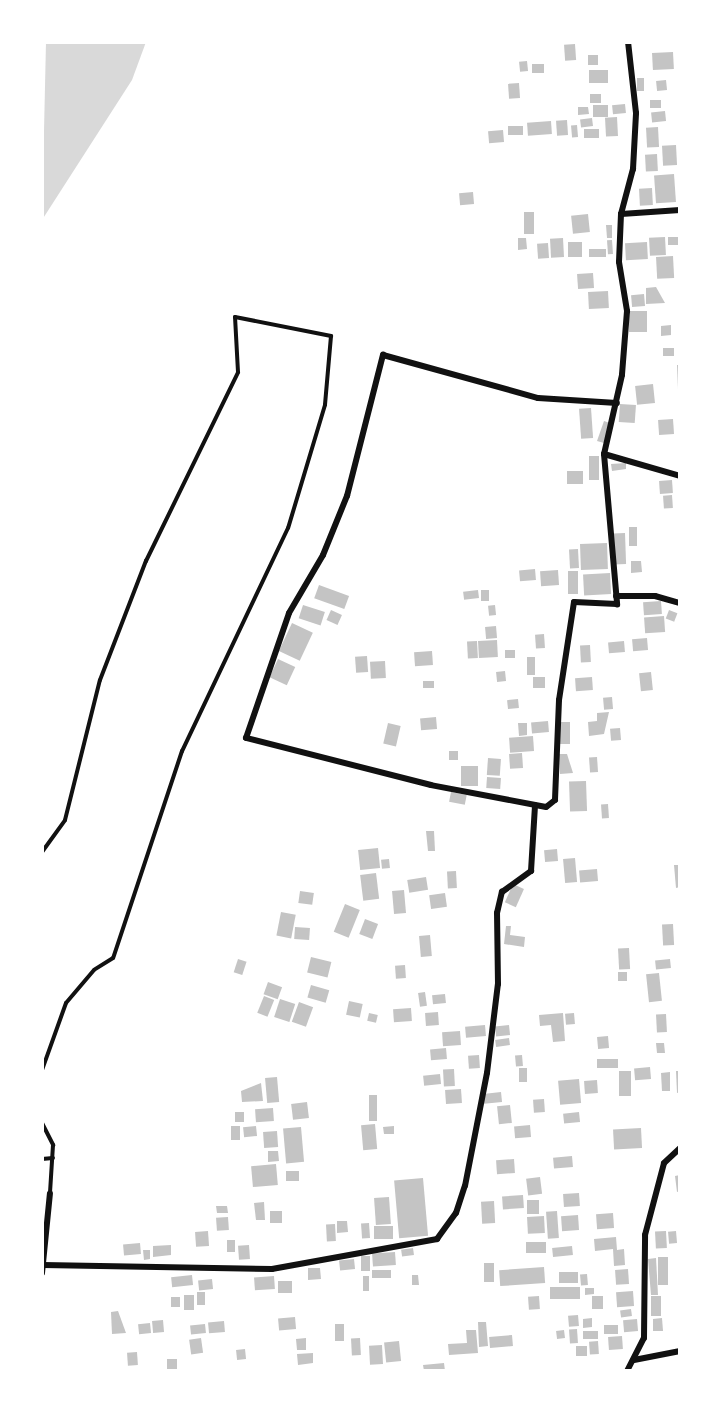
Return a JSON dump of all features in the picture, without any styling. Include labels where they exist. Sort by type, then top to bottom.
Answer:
[{"type":"street","points":[[616,403],[528,396],[382,355],[347,496],[323,555],[289,614],[246,738],[430,785],[546,807],[555,800],[559,700],[574,602],[617,604],[604,454],[616,403],[627,311],[619,262],[621,214],[633,169],[636,113],[628,42]]},
{"type":"street","points":[[621,214],[680,210]]},
{"type":"street","points":[[604,454],[680,476]]},
{"type":"street","points":[[616,596],[655,596],[680,603]]},
{"type":"street","points":[[43,1265],[272,1269],[437,1239],[456,1213],[465,1186],[487,1073],[498,984],[497,913],[502,892],[531,871],[535,805]]},
{"type":"street","points":[[627,1371],[644,1338],[645,1235],[664,1163],[680,1148]]},
{"type":"street","points":[[42,1273],[50,1193]]},
{"type":"street","points":[[634,1360],[680,1351]]},
{"type":"lane","points":[[42,852],[64,820],[100,680],[146,561],[238,372],[235,317],[331,336],[325,405],[288,528],[182,751],[112,958],[94,970],[66,1003],[42,1070]]},
{"type":"lane","points":[[42,1123],[53,1158],[50,1193]]},
{"type":"lane","points":[[42,1159],[53,1158]]},
{"type":"shaded area","points":[[46,42],[146,42],[132,80],[42,220]]},
{"type":"building","points":[[575,44],[576,60],[565,61],[564,45]]},
{"type":"building","points":[[673,52],[674,69],[653,70],[652,53]]},
{"type":"building","points":[[588,55],[598,55],[598,65],[588,65]]},
{"type":"building","points":[[527,61],[528,71],[520,72],[519,62]]},
{"type":"building","points":[[532,64],[544,64],[544,73],[532,73]]},
{"type":"building","points":[[589,70],[608,70],[608,83],[589,83]]},
{"type":"building","points":[[637,78],[644,78],[644,91],[637,91]]},
{"type":"building","points":[[666,80],[667,90],[657,91],[656,81]]},
{"type":"building","points":[[519,83],[520,98],[509,99],[508,84]]},
{"type":"building","points":[[590,94],[601,94],[601,103],[590,103]]},
{"type":"building","points":[[650,100],[661,100],[661,108],[650,108]]},
{"type":"building","points":[[625,104],[626,113],[613,114],[612,105]]},
{"type":"building","points":[[593,105],[608,105],[608,117],[593,117]]},
{"type":"building","points":[[578,107],[588,107],[589,114],[578,115]]},
{"type":"building","points":[[665,111],[666,121],[652,122],[651,112]]},
{"type":"building","points":[[617,117],[618,136],[606,137],[605,118]]},
{"type":"building","points":[[592,118],[593,126],[581,127],[580,119]]},
{"type":"building","points":[[567,120],[568,135],[557,136],[556,121]]},
{"type":"building","points":[[551,121],[552,134],[528,136],[527,123]]},
{"type":"building","points":[[577,125],[578,137],[572,137],[571,126]]},
{"type":"building","points":[[508,126],[523,126],[523,135],[508,135]]},
{"type":"building","points":[[658,127],[659,147],[647,148],[646,128]]},
{"type":"building","points":[[584,129],[599,129],[599,138],[584,138]]},
{"type":"building","points":[[503,130],[504,142],[489,143],[488,131]]},
{"type":"building","points":[[676,145],[677,165],[663,166],[662,146]]},
{"type":"building","points":[[657,154],[658,171],[646,172],[645,155]]},
{"type":"building","points":[[674,174],[676,202],[656,203],[654,175]]},
{"type":"building","points":[[652,188],[653,205],[640,206],[639,189]]},
{"type":"building","points":[[473,192],[474,204],[460,205],[459,193]]},
{"type":"building","points":[[524,212],[534,212],[534,234],[524,234]]},
{"type":"building","points":[[588,214],[590,232],[573,234],[571,216]]},
{"type":"building","points":[[606,225],[612,225],[612,238],[607,238]]},
{"type":"building","points":[[665,237],[666,255],[650,256],[649,238]]},
{"type":"building","points":[[668,237],[679,237],[679,245],[668,245]]},
{"type":"building","points":[[518,238],[526,238],[527,249],[518,250]]},
{"type":"building","points":[[563,238],[564,257],[551,258],[550,239]]},
{"type":"building","points":[[607,240],[612,240],[613,254],[608,254]]},
{"type":"building","points":[[568,242],[582,242],[582,257],[568,257]]},
{"type":"building","points":[[647,242],[648,259],[626,260],[625,243]]},
{"type":"building","points":[[548,243],[549,258],[538,259],[537,244]]},
{"type":"building","points":[[589,249],[606,249],[606,257],[589,257]]},
{"type":"building","points":[[673,256],[674,278],[657,279],[656,257]]},
{"type":"building","points":[[593,273],[594,288],[578,289],[577,274]]},
{"type":"building","points":[[656,287],[665,303],[646,304],[646,288]]},
{"type":"building","points":[[608,291],[609,308],[589,309],[588,292]]},
{"type":"building","points":[[644,294],[645,306],[632,307],[631,295]]},
{"type":"building","points":[[629,311],[647,311],[647,332],[629,332]]},
{"type":"building","points":[[671,325],[671,335],[661,336],[661,326]]},
{"type":"building","points":[[663,348],[674,348],[674,356],[663,356]]},
{"type":"building","points":[[677,365],[680,365],[680,389],[678,389]]},
{"type":"building","points":[[653,384],[655,403],[637,405],[635,386]]},
{"type":"building","points":[[620,404],[636,405],[635,423],[619,422]]},
{"type":"building","points":[[591,408],[593,438],[581,439],[579,409]]},
{"type":"building","points":[[673,419],[674,434],[659,435],[658,420]]},
{"type":"building","points":[[604,421],[610,423],[604,443],[597,441]]},
{"type":"building","points":[[589,456],[599,456],[599,480],[589,480]]},
{"type":"building","points":[[626,463],[626,469],[612,471],[611,464]]},
{"type":"building","points":[[567,471],[583,471],[583,484],[567,484]]},
{"type":"building","points":[[672,480],[673,493],[660,494],[659,481]]},
{"type":"building","points":[[672,495],[673,508],[664,509],[663,496]]},
{"type":"building","points":[[629,527],[637,527],[637,546],[629,546]]},
{"type":"building","points":[[613,533],[625,533],[626,564],[614,564]]},
{"type":"building","points":[[607,543],[608,569],[581,570],[580,544]]},
{"type":"building","points":[[569,549],[578,549],[579,568],[570,568]]},
{"type":"building","points":[[631,561],[641,561],[642,572],[631,573]]},
{"type":"building","points":[[535,569],[536,580],[520,581],[519,570]]},
{"type":"building","points":[[558,570],[559,585],[541,586],[540,571]]},
{"type":"building","points":[[568,571],[578,571],[578,594],[568,594]]},
{"type":"building","points":[[610,573],[611,594],[584,595],[583,574]]},
{"type":"building","points":[[319,585],[349,596],[344,609],[314,598]]},
{"type":"building","points":[[478,590],[479,598],[464,600],[463,592]]},
{"type":"building","points":[[481,590],[489,590],[489,601],[481,601]]},
{"type":"building","points":[[661,601],[662,614],[644,615],[643,602]]},
{"type":"building","points":[[303,605],[325,612],[321,625],[299,618]]},
{"type":"building","points":[[495,605],[496,615],[489,616],[488,606]]},
{"type":"building","points":[[331,610],[342,615],[337,625],[327,620]]},
{"type":"building","points":[[669,610],[677,613],[674,622],[666,618]]},
{"type":"building","points":[[664,616],[665,632],[645,633],[644,617]]},
{"type":"building","points":[[292,623],[313,633],[300,661],[279,651]]},
{"type":"building","points":[[496,626],[497,638],[486,639],[485,627]]},
{"type":"building","points":[[544,634],[545,648],[536,649],[535,635]]},
{"type":"building","points":[[647,638],[648,650],[633,651],[632,639]]},
{"type":"building","points":[[497,640],[498,657],[479,658],[478,641]]},
{"type":"building","points":[[477,641],[478,658],[468,659],[467,642]]},
{"type":"building","points":[[624,641],[625,652],[609,653],[608,642]]},
{"type":"building","points":[[590,645],[591,662],[581,663],[580,646]]},
{"type":"building","points":[[505,650],[515,650],[515,658],[505,658]]},
{"type":"building","points":[[432,651],[433,665],[415,666],[414,652]]},
{"type":"building","points":[[367,656],[368,672],[356,673],[355,657]]},
{"type":"building","points":[[527,657],[535,657],[535,675],[527,675]]},
{"type":"building","points":[[278,659],[295,667],[287,685],[270,677]]},
{"type":"building","points":[[385,661],[386,678],[371,679],[370,662]]},
{"type":"building","points":[[505,671],[506,681],[497,682],[496,672]]},
{"type":"building","points":[[651,672],[653,690],[641,691],[639,673]]},
{"type":"building","points":[[533,677],[545,677],[545,688],[533,688]]},
{"type":"building","points":[[592,677],[593,690],[576,691],[575,678]]},
{"type":"building","points":[[423,681],[434,681],[434,688],[423,688]]},
{"type":"building","points":[[612,697],[613,709],[604,710],[603,698]]},
{"type":"building","points":[[518,699],[519,708],[508,709],[507,700]]},
{"type":"building","points":[[609,712],[604,734],[589,736],[588,722],[597,721],[597,713]]},
{"type":"building","points":[[436,717],[437,729],[421,730],[420,718]]},
{"type":"building","points":[[548,721],[549,732],[532,733],[531,722]]},
{"type":"building","points":[[560,722],[570,722],[570,744],[560,744]]},
{"type":"building","points":[[388,723],[401,726],[396,746],[383,743]]},
{"type":"building","points":[[518,723],[527,723],[527,735],[519,736]]},
{"type":"building","points":[[620,728],[621,740],[611,741],[610,729]]},
{"type":"building","points":[[533,736],[534,751],[510,753],[509,738]]},
{"type":"building","points":[[449,751],[458,751],[458,760],[449,760]]},
{"type":"building","points":[[522,753],[523,768],[510,769],[509,754]]},
{"type":"building","points":[[559,754],[567,754],[573,773],[560,774]]},
{"type":"building","points":[[597,757],[598,772],[590,773],[589,758]]},
{"type":"building","points":[[488,758],[501,759],[500,776],[487,775]]},
{"type":"building","points":[[461,766],[478,766],[478,786],[461,786]]},
{"type":"building","points":[[487,777],[501,778],[500,789],[486,788]]},
{"type":"building","points":[[586,781],[587,811],[570,812],[569,782]]},
{"type":"building","points":[[451,792],[467,795],[465,805],[449,802]]},
{"type":"building","points":[[601,804],[608,804],[609,818],[602,818]]},
{"type":"building","points":[[426,831],[434,831],[435,851],[428,851]]},
{"type":"building","points":[[378,848],[380,868],[360,870],[358,850]]},
{"type":"building","points":[[557,849],[558,861],[545,862],[544,850]]},
{"type":"building","points":[[575,858],[577,882],[565,883],[563,859]]},
{"type":"building","points":[[389,859],[390,868],[382,869],[381,860]]},
{"type":"building","points":[[674,865],[680,865],[680,887],[676,888]]},
{"type":"building","points":[[597,869],[598,881],[580,883],[579,871]]},
{"type":"building","points":[[447,871],[456,871],[457,888],[448,888]]},
{"type":"building","points":[[376,873],[379,899],[363,901],[360,875]]},
{"type":"building","points":[[426,877],[428,890],[409,893],[407,880]]},
{"type":"building","points":[[513,884],[524,889],[516,907],[505,902]]},
{"type":"building","points":[[404,890],[406,913],[394,914],[392,891]]},
{"type":"building","points":[[300,891],[314,893],[312,905],[298,903]]},
{"type":"building","points":[[445,893],[447,907],[431,909],[429,895]]},
{"type":"building","points":[[345,904],[360,910],[349,938],[334,932]]},
{"type":"building","points":[[281,912],[296,915],[291,938],[276,936]]},
{"type":"building","points":[[365,919],[378,924],[372,939],[359,934]]},
{"type":"building","points":[[673,924],[674,945],[663,946],[662,925]]},
{"type":"building","points":[[506,926],[511,926],[510,935],[525,937],[524,947],[504,944]]},
{"type":"building","points":[[295,927],[310,928],[309,940],[294,939]]},
{"type":"building","points":[[430,935],[432,956],[421,957],[419,936]]},
{"type":"building","points":[[629,948],[630,969],[619,970],[618,949]]},
{"type":"building","points":[[311,957],[331,962],[328,978],[307,973]]},
{"type":"building","points":[[238,959],[247,962],[242,975],[234,972]]},
{"type":"building","points":[[670,959],[671,968],[656,970],[655,961]]},
{"type":"building","points":[[405,965],[406,978],[396,979],[395,966]]},
{"type":"building","points":[[618,972],[627,972],[627,981],[618,981]]},
{"type":"building","points":[[659,973],[662,1001],[649,1002],[646,974]]},
{"type":"building","points":[[268,982],[282,987],[278,999],[264,994]]},
{"type":"building","points":[[311,985],[329,990],[326,1003],[307,997]]},
{"type":"building","points":[[425,992],[427,1006],[420,1007],[418,993]]},
{"type":"building","points":[[445,994],[446,1003],[433,1004],[432,995]]},
{"type":"building","points":[[264,996],[274,1000],[267,1017],[257,1013]]},
{"type":"building","points":[[280,999],[295,1004],[289,1022],[274,1017]]},
{"type":"building","points":[[349,1001],[363,1004],[360,1018],[346,1015]]},
{"type":"building","points":[[299,1002],[313,1007],[306,1027],[292,1022]]},
{"type":"building","points":[[411,1008],[412,1021],[394,1022],[393,1009]]},
{"type":"building","points":[[438,1012],[439,1025],[426,1026],[425,1013]]},
{"type":"building","points":[[369,1013],[378,1015],[376,1023],[367,1021]]},
{"type":"building","points":[[563,1013],[565,1041],[553,1042],[551,1025],[540,1026],[539,1015]]},
{"type":"building","points":[[574,1013],[575,1024],[566,1025],[565,1014]]},
{"type":"building","points":[[666,1014],[667,1032],[657,1032],[656,1015]]},
{"type":"building","points":[[485,1025],[486,1036],[466,1038],[465,1027]]},
{"type":"building","points":[[509,1025],[510,1035],[496,1036],[495,1026]]},
{"type":"building","points":[[460,1031],[461,1045],[443,1046],[442,1032]]},
{"type":"building","points":[[608,1036],[609,1048],[598,1049],[597,1037]]},
{"type":"building","points":[[509,1038],[510,1045],[496,1047],[495,1040]]},
{"type":"building","points":[[656,1043],[664,1043],[665,1053],[657,1053]]},
{"type":"building","points":[[446,1048],[447,1059],[431,1060],[430,1049]]},
{"type":"building","points":[[479,1055],[480,1068],[469,1069],[468,1056]]},
{"type":"building","points":[[522,1055],[523,1066],[516,1067],[515,1056]]},
{"type":"building","points":[[597,1059],[618,1059],[618,1068],[597,1068]]},
{"type":"building","points":[[650,1067],[651,1079],[635,1080],[634,1068]]},
{"type":"building","points":[[519,1068],[527,1068],[527,1082],[519,1082]]},
{"type":"building","points":[[454,1069],[455,1086],[444,1087],[443,1070]]},
{"type":"building","points":[[619,1071],[631,1071],[631,1096],[619,1096]]},
{"type":"building","points":[[676,1071],[680,1071],[680,1092],[677,1093]]},
{"type":"building","points":[[670,1072],[670,1091],[662,1091],[661,1073]]},
{"type":"building","points":[[440,1074],[441,1084],[424,1086],[423,1076]]},
{"type":"building","points":[[277,1077],[279,1102],[267,1103],[265,1078]]},
{"type":"building","points":[[579,1079],[581,1103],[560,1105],[558,1081]]},
{"type":"building","points":[[597,1080],[598,1093],[585,1094],[584,1081]]},
{"type":"building","points":[[261,1083],[263,1101],[242,1102],[241,1091]]},
{"type":"building","points":[[461,1089],[462,1103],[446,1104],[445,1090]]},
{"type":"building","points":[[501,1092],[502,1102],[484,1104],[483,1094]]},
{"type":"building","points":[[369,1095],[377,1095],[377,1121],[369,1121]]},
{"type":"building","points":[[544,1099],[545,1112],[534,1113],[533,1100]]},
{"type":"building","points":[[307,1102],[309,1118],[293,1120],[291,1104]]},
{"type":"building","points":[[510,1105],[512,1123],[499,1124],[497,1106]]},
{"type":"building","points":[[273,1108],[274,1121],[256,1122],[255,1109]]},
{"type":"building","points":[[235,1112],[244,1112],[244,1122],[235,1122]]},
{"type":"building","points":[[579,1112],[580,1122],[564,1124],[563,1114]]},
{"type":"building","points":[[375,1124],[377,1149],[363,1150],[361,1125]]},
{"type":"building","points":[[530,1125],[531,1137],[515,1138],[514,1126]]},
{"type":"building","points":[[231,1126],[240,1126],[240,1140],[231,1140]]},
{"type":"building","points":[[256,1126],[257,1136],[244,1137],[243,1127]]},
{"type":"building","points":[[394,1126],[394,1134],[384,1134],[383,1127]]},
{"type":"building","points":[[301,1127],[304,1162],[286,1163],[283,1129]]},
{"type":"building","points":[[641,1128],[642,1148],[614,1149],[613,1129]]},
{"type":"building","points":[[277,1131],[278,1147],[264,1148],[263,1132]]},
{"type":"building","points":[[268,1151],[278,1151],[279,1161],[268,1162]]},
{"type":"building","points":[[572,1156],[573,1167],[554,1169],[553,1158]]},
{"type":"building","points":[[514,1159],[515,1173],[497,1174],[496,1160]]},
{"type":"building","points":[[276,1164],[278,1185],[253,1187],[251,1166]]},
{"type":"building","points":[[286,1171],[299,1171],[299,1181],[286,1181]]},
{"type":"building","points":[[680,1175],[680,1191],[677,1192],[675,1176]]},
{"type":"building","points":[[540,1177],[542,1194],[528,1196],[526,1179]]},
{"type":"building","points":[[423,1178],[428,1236],[399,1238],[394,1181]]},
{"type":"building","points":[[579,1193],[580,1206],[564,1207],[563,1194]]},
{"type":"building","points":[[523,1195],[524,1208],[503,1209],[502,1196]]},
{"type":"building","points":[[389,1197],[391,1224],[376,1225],[374,1198]]},
{"type":"building","points":[[527,1200],[539,1200],[539,1214],[527,1214]]},
{"type":"building","points":[[494,1201],[495,1223],[482,1224],[481,1202]]},
{"type":"building","points":[[264,1202],[265,1220],[256,1220],[254,1203]]},
{"type":"building","points":[[216,1206],[227,1206],[228,1213],[217,1213]]},
{"type":"building","points":[[270,1211],[282,1211],[282,1223],[270,1223]]},
{"type":"building","points":[[557,1211],[559,1238],[548,1239],[546,1212]]},
{"type":"building","points":[[613,1213],[614,1228],[597,1229],[596,1214]]},
{"type":"building","points":[[578,1215],[579,1230],[562,1231],[561,1216]]},
{"type":"building","points":[[544,1216],[545,1233],[528,1234],[527,1217]]},
{"type":"building","points":[[228,1217],[229,1230],[217,1231],[216,1218]]},
{"type":"building","points":[[337,1221],[347,1221],[348,1232],[337,1233]]},
{"type":"building","points":[[369,1223],[370,1238],[362,1239],[361,1224]]},
{"type":"building","points":[[326,1224],[335,1224],[336,1241],[327,1241]]},
{"type":"building","points":[[374,1226],[393,1226],[393,1239],[374,1239]]},
{"type":"building","points":[[208,1231],[209,1246],[196,1247],[195,1232]]},
{"type":"building","points":[[666,1231],[667,1248],[656,1249],[655,1232]]},
{"type":"building","points":[[676,1231],[677,1243],[669,1244],[668,1232]]},
{"type":"building","points":[[616,1237],[617,1250],[624,1249],[625,1265],[614,1266],[613,1249],[595,1251],[594,1239]]},
{"type":"building","points":[[227,1240],[235,1240],[235,1252],[227,1252]]},
{"type":"building","points":[[526,1242],[546,1242],[546,1253],[526,1253]]},
{"type":"building","points":[[140,1243],[141,1254],[124,1255],[123,1244]]},
{"type":"building","points":[[171,1245],[171,1255],[153,1257],[153,1246]]},
{"type":"building","points":[[249,1245],[250,1259],[239,1260],[238,1246]]},
{"type":"building","points":[[572,1246],[573,1255],[553,1257],[552,1248]]},
{"type":"building","points":[[413,1248],[414,1255],[402,1257],[401,1250]]},
{"type":"building","points":[[143,1250],[150,1250],[150,1259],[144,1260]]},
{"type":"building","points":[[395,1252],[396,1265],[373,1267],[372,1254]]},
{"type":"building","points":[[361,1256],[370,1256],[370,1271],[361,1271]]},
{"type":"building","points":[[658,1257],[668,1257],[668,1285],[658,1285]]},
{"type":"building","points":[[656,1258],[658,1295],[651,1295],[648,1259]]},
{"type":"building","points":[[354,1259],[355,1269],[340,1271],[339,1261]]},
{"type":"building","points":[[484,1263],[494,1263],[494,1282],[484,1282]]},
{"type":"building","points":[[544,1267],[545,1283],[500,1286],[499,1270]]},
{"type":"building","points":[[308,1268],[320,1268],[321,1279],[308,1280]]},
{"type":"building","points":[[628,1269],[629,1284],[616,1285],[615,1270]]},
{"type":"building","points":[[372,1270],[391,1270],[391,1278],[372,1278]]},
{"type":"building","points":[[559,1272],[578,1272],[578,1283],[559,1283]]},
{"type":"building","points":[[587,1274],[588,1285],[581,1286],[580,1275]]},
{"type":"building","points":[[192,1275],[193,1285],[172,1287],[171,1277]]},
{"type":"building","points":[[412,1275],[418,1275],[419,1285],[412,1285]]},
{"type":"building","points":[[274,1276],[275,1289],[255,1290],[254,1277]]},
{"type":"building","points":[[363,1276],[369,1276],[369,1291],[363,1291]]},
{"type":"building","points":[[212,1279],[213,1289],[199,1290],[198,1280]]},
{"type":"building","points":[[278,1281],[292,1281],[292,1293],[278,1293]]},
{"type":"building","points":[[550,1287],[580,1287],[580,1299],[550,1299]]},
{"type":"building","points":[[585,1288],[594,1288],[594,1294],[585,1295]]},
{"type":"building","points":[[633,1291],[634,1306],[617,1307],[616,1292]]},
{"type":"building","points":[[197,1292],[205,1292],[205,1305],[197,1305]]},
{"type":"building","points":[[184,1295],[194,1295],[194,1310],[184,1310]]},
{"type":"building","points":[[539,1296],[540,1309],[529,1310],[528,1297]]},
{"type":"building","points":[[592,1296],[603,1296],[603,1309],[592,1309]]},
{"type":"building","points":[[651,1296],[661,1296],[661,1316],[651,1316]]},
{"type":"building","points":[[171,1297],[180,1297],[180,1307],[171,1307]]},
{"type":"building","points":[[631,1309],[632,1316],[621,1317],[620,1311]]},
{"type":"building","points":[[118,1311],[126,1333],[112,1334],[111,1312]]},
{"type":"building","points":[[578,1315],[579,1326],[569,1327],[568,1316]]},
{"type":"building","points":[[295,1317],[296,1329],[279,1330],[278,1318]]},
{"type":"building","points":[[592,1318],[592,1327],[583,1328],[583,1319]]},
{"type":"building","points":[[662,1318],[663,1331],[653,1331],[653,1319]]},
{"type":"building","points":[[637,1319],[638,1331],[624,1332],[623,1320]]},
{"type":"building","points":[[163,1320],[164,1332],[153,1333],[152,1321]]},
{"type":"building","points":[[224,1321],[225,1332],[209,1333],[208,1322]]},
{"type":"building","points":[[478,1322],[486,1322],[488,1346],[479,1347]]},
{"type":"building","points":[[150,1323],[151,1333],[139,1334],[138,1324]]},
{"type":"building","points":[[205,1324],[206,1333],[191,1335],[190,1326]]},
{"type":"building","points":[[335,1324],[344,1324],[344,1341],[335,1341]]},
{"type":"building","points":[[604,1325],[618,1325],[618,1334],[604,1334]]},
{"type":"building","points":[[577,1329],[578,1343],[570,1344],[569,1330]]},
{"type":"building","points":[[466,1330],[476,1330],[478,1353],[449,1355],[448,1344],[467,1343]]},
{"type":"building","points":[[564,1330],[565,1338],[557,1339],[556,1331]]},
{"type":"building","points":[[583,1331],[598,1331],[598,1339],[583,1339]]},
{"type":"building","points":[[512,1335],[513,1346],[490,1348],[489,1337]]},
{"type":"building","points":[[622,1336],[623,1349],[609,1350],[608,1337]]},
{"type":"building","points":[[201,1338],[203,1353],[191,1355],[189,1340]]},
{"type":"building","points":[[306,1338],[306,1350],[297,1350],[296,1339]]},
{"type":"building","points":[[351,1338],[360,1338],[361,1355],[352,1355]]},
{"type":"building","points":[[399,1341],[401,1361],[386,1362],[384,1343]]},
{"type":"building","points":[[598,1341],[599,1354],[590,1355],[589,1342]]},
{"type":"building","points":[[382,1345],[383,1364],[370,1365],[369,1346]]},
{"type":"building","points":[[576,1346],[587,1346],[587,1356],[576,1356]]},
{"type":"building","points":[[245,1349],[246,1359],[237,1360],[236,1350]]},
{"type":"building","points":[[137,1352],[138,1365],[128,1366],[127,1353]]},
{"type":"building","points":[[313,1353],[313,1363],[298,1365],[297,1354]]},
{"type":"building","points":[[167,1359],[177,1359],[177,1371],[167,1371]]},
{"type":"building","points":[[444,1363],[445,1371],[424,1371],[423,1365]]}]
